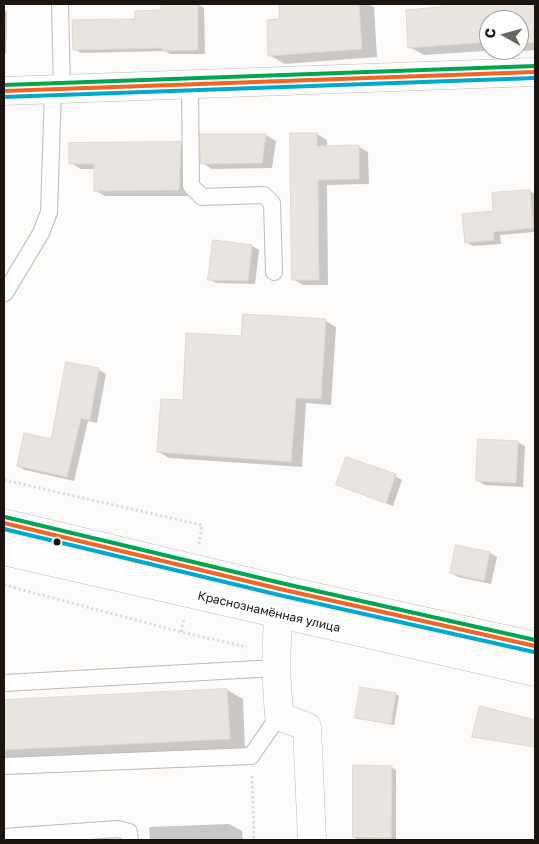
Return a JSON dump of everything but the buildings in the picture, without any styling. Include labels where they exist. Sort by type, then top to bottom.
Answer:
[{"type":"main road","points":[[4,91],[535,72]]},
{"type":"main road","name":"Краснознамённая улица","points":[[4,523],[280,589],[535,646]]},
{"type":"main road","name":"Краснознамённая улица","points":[[4,551],[535,672]]},
{"type":"main road","points":[[278,614],[276,668],[279,716],[306,727],[312,840]]},
{"type":"lane","points":[[5,293],[41,232],[49,212],[60,4]]},
{"type":"lane","points":[[190,85],[191,186],[202,196],[264,195],[272,203],[274,272]]},
{"type":"lane","points":[[4,683],[276,668]]},
{"type":"lane","points":[[4,766],[252,756],[279,716]]},
{"type":"lane","points":[[4,837],[118,830],[128,832],[130,840]]},
{"type":"transit line","points":[[4,85],[535,66]]},
{"type":"transit line","points":[[4,91],[535,72]]},
{"type":"transit line","points":[[4,97],[535,78]]},
{"type":"transit line","points":[[5,517],[281,583],[535,640]]},
{"type":"transit line","points":[[4,523],[280,589],[535,646]]},
{"type":"transit line","points":[[4,529],[279,595],[534,652]]}]
